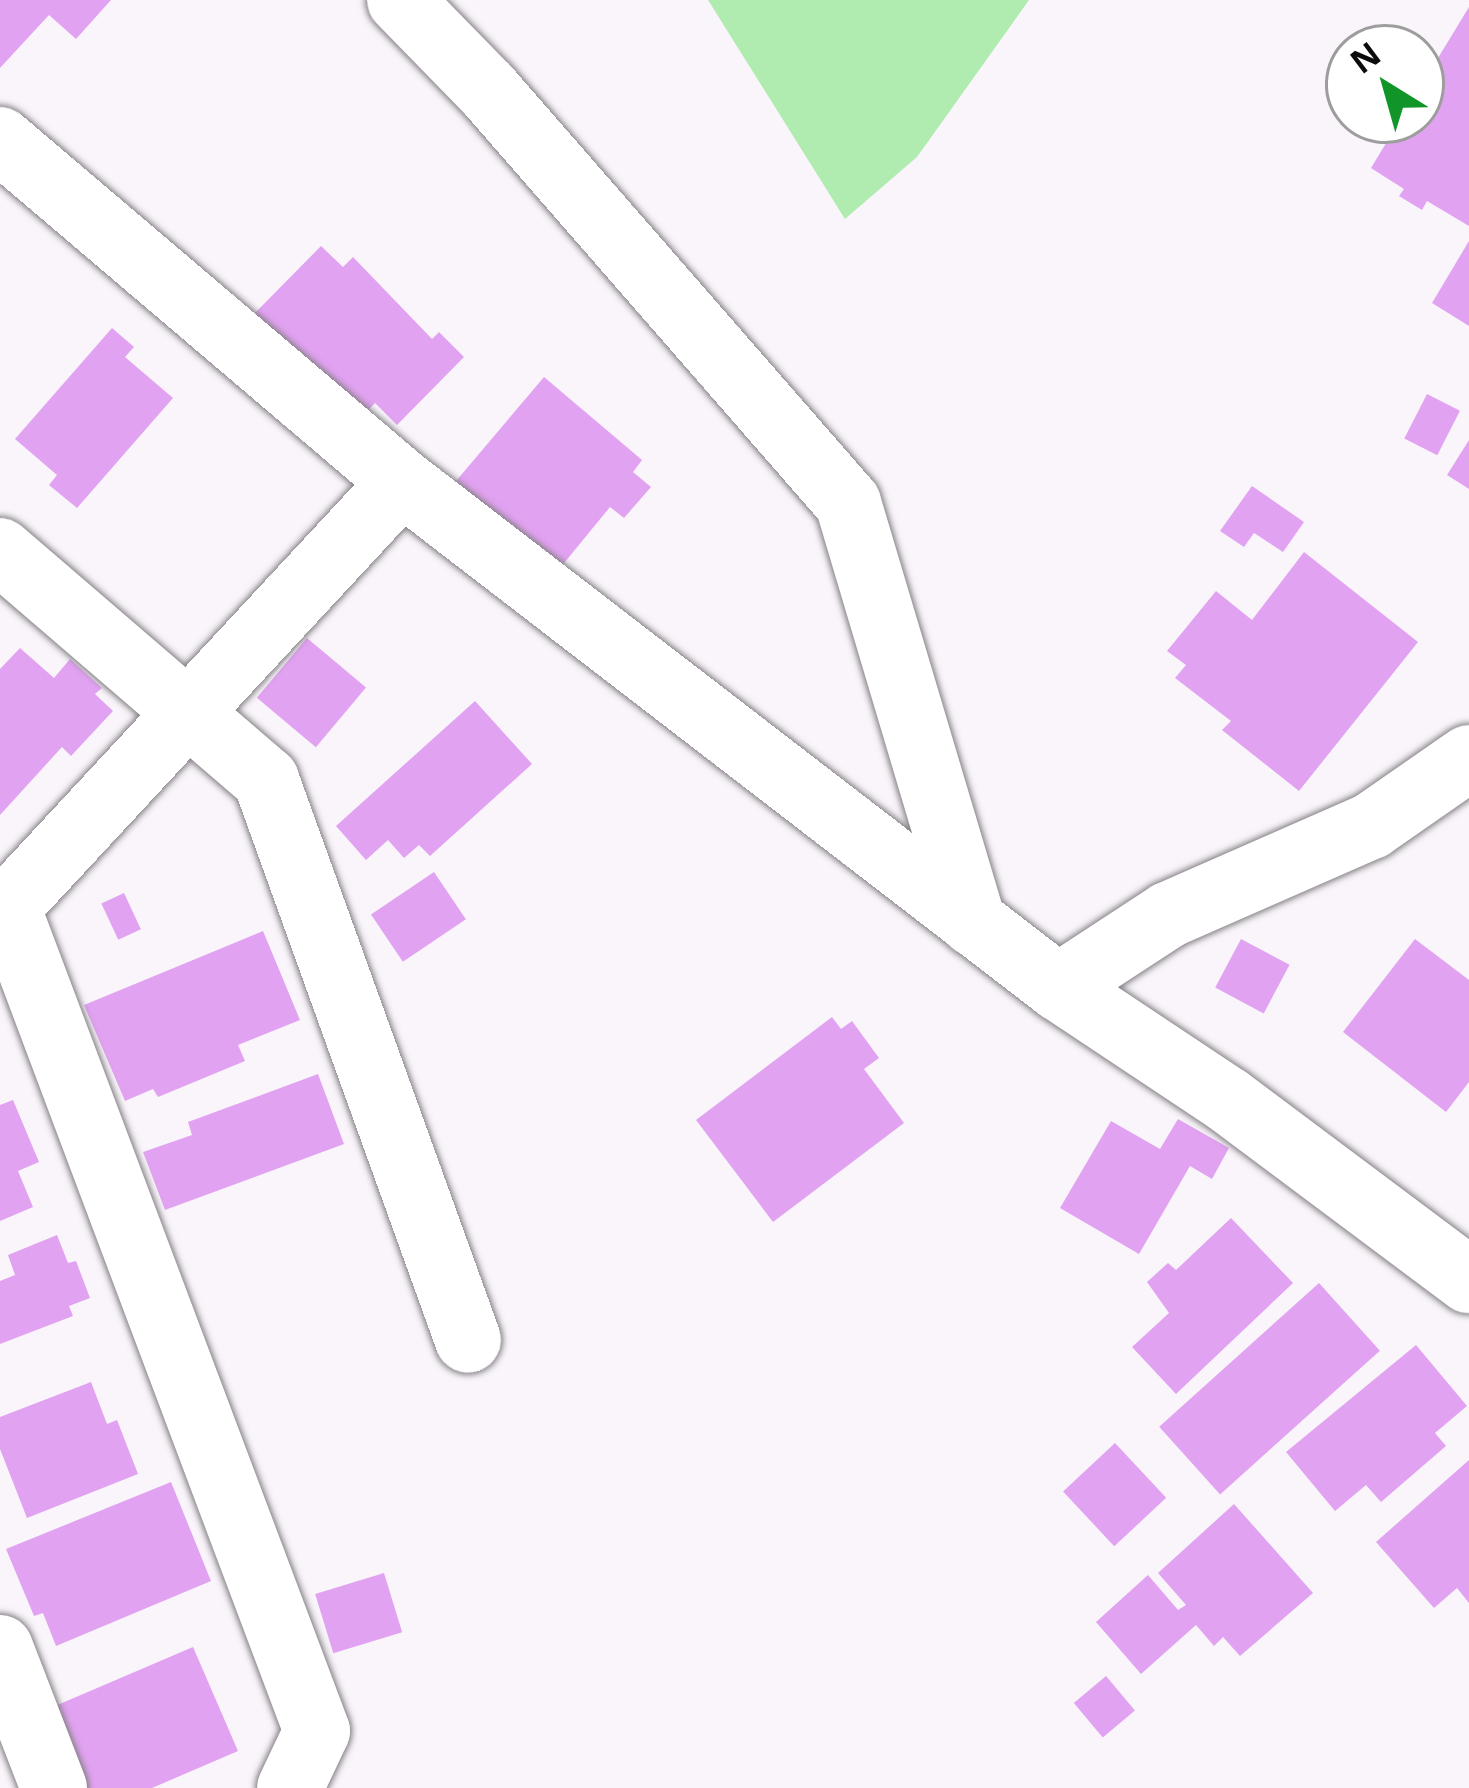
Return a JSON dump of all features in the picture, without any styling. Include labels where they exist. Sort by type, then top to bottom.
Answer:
[{"type":"street","points":[[400,0],[488,89],[848,503],[974,923]]},
{"type":"street","points":[[0,140],[402,482],[1058,987],[1228,1100],[1469,1280]]},
{"type":"street","points":[[290,1788],[317,1731],[4,914],[402,482]]},
{"type":"street","points":[[0,551],[266,780],[468,1340]]},
{"type":"street","points":[[1058,987],[1168,915],[1371,826],[1469,758]]},
{"type":"street","points":[[0,1648],[54,1788]]},
{"type":"green space","points":[[708,0],[1029,0],[917,157],[845,219]]},
{"type":"building","points":[[0,0],[111,0],[76,39],[49,15],[0,68]]},
{"type":"building","points":[[1469,7],[1469,226],[1427,201],[1422,210],[1399,196],[1404,189],[1371,168],[1386,144],[1445,144],[1445,46]]},
{"type":"building","points":[[1469,241],[1469,326],[1432,303]]},
{"type":"building","points":[[321,246],[343,267],[353,257],[432,339],[439,332],[464,357],[397,425],[375,403],[353,426],[254,314]]},
{"type":"building","points":[[112,328],[134,347],[125,357],[173,398],[77,508],[49,485],[57,475],[15,439]]},
{"type":"building","points":[[544,377],[642,460],[633,472],[651,487],[624,518],[610,507],[560,568],[456,481]]},
{"type":"building","points":[[1427,394],[1460,411],[1437,455],[1404,439]]},
{"type":"building","points":[[1469,440],[1469,489],[1447,475]]},
{"type":"building","points":[[1252,486],[1304,522],[1283,552],[1254,533],[1244,547],[1220,531]]},
{"type":"building","points":[[1304,552],[1418,642],[1299,791],[1222,730],[1231,721],[1175,678],[1186,665],[1167,651],[1216,591],[1252,620]]},
{"type":"building","points":[[307,638],[366,687],[316,747],[257,698]]},
{"type":"building","points":[[20,648],[54,678],[70,659],[102,688],[95,694],[113,711],[71,756],[62,747],[0,815],[0,669]]},
{"type":"building","points":[[475,701],[532,764],[430,856],[419,845],[404,858],[388,840],[366,860],[336,826]]},
{"type":"building","points":[[434,872],[466,919],[403,962],[371,914]]},
{"type":"building","points":[[124,893],[141,929],[118,940],[101,904]]},
{"type":"building","points":[[263,931],[300,1020],[238,1045],[245,1061],[158,1097],[153,1089],[125,1101],[84,1005]]},
{"type":"building","points":[[1241,939],[1290,965],[1264,1013],[1215,988]]},
{"type":"building","points":[[1415,939],[1469,980],[1469,1082],[1446,1112],[1343,1032]]},
{"type":"building","points":[[832,1017],[841,1029],[852,1021],[879,1058],[864,1069],[904,1123],[773,1222],[696,1120]]},
{"type":"building","points":[[318,1074],[344,1144],[165,1210],[143,1152],[192,1135],[188,1122]]},
{"type":"building","points":[[13,1100],[39,1162],[18,1171],[33,1207],[0,1221],[0,1105]]},
{"type":"building","points":[[1178,1119],[1229,1148],[1212,1179],[1190,1166],[1139,1254],[1060,1208],[1111,1121],[1160,1149]]},
{"type":"building","points":[[1231,1218],[1293,1283],[1176,1394],[1132,1347],[1169,1313],[1147,1282],[1168,1263],[1176,1270]]},
{"type":"building","points":[[57,1235],[68,1263],[76,1261],[90,1298],[69,1306],[73,1316],[0,1344],[0,1281],[15,1275],[8,1255]]},
{"type":"building","points":[[1319,1283],[1380,1351],[1220,1494],[1159,1427]]},
{"type":"building","points":[[1416,1345],[1467,1406],[1435,1433],[1446,1446],[1381,1502],[1366,1485],[1335,1511],[1286,1452]]},
{"type":"building","points":[[91,1382],[107,1424],[117,1420],[138,1474],[27,1518],[0,1449],[0,1417]]},
{"type":"building","points":[[1115,1443],[1166,1498],[1114,1546],[1063,1491]]},
{"type":"building","points":[[1469,1460],[1469,1603],[1457,1588],[1434,1608],[1376,1542]]},
{"type":"building","points":[[171,1482],[211,1581],[56,1646],[43,1613],[34,1616],[6,1549]]},
{"type":"building","points":[[1234,1504],[1313,1593],[1240,1656],[1223,1637],[1214,1646],[1196,1625],[1141,1674],[1096,1622],[1148,1575],[1178,1610],[1186,1605],[1158,1573]]},
{"type":"building","points":[[384,1573],[402,1632],[333,1653],[315,1594]]},
{"type":"building","points":[[193,1647],[238,1751],[152,1788],[82,1788],[48,1709]]},
{"type":"building","points":[[1106,1676],[1135,1710],[1103,1737],[1074,1703]]}]
